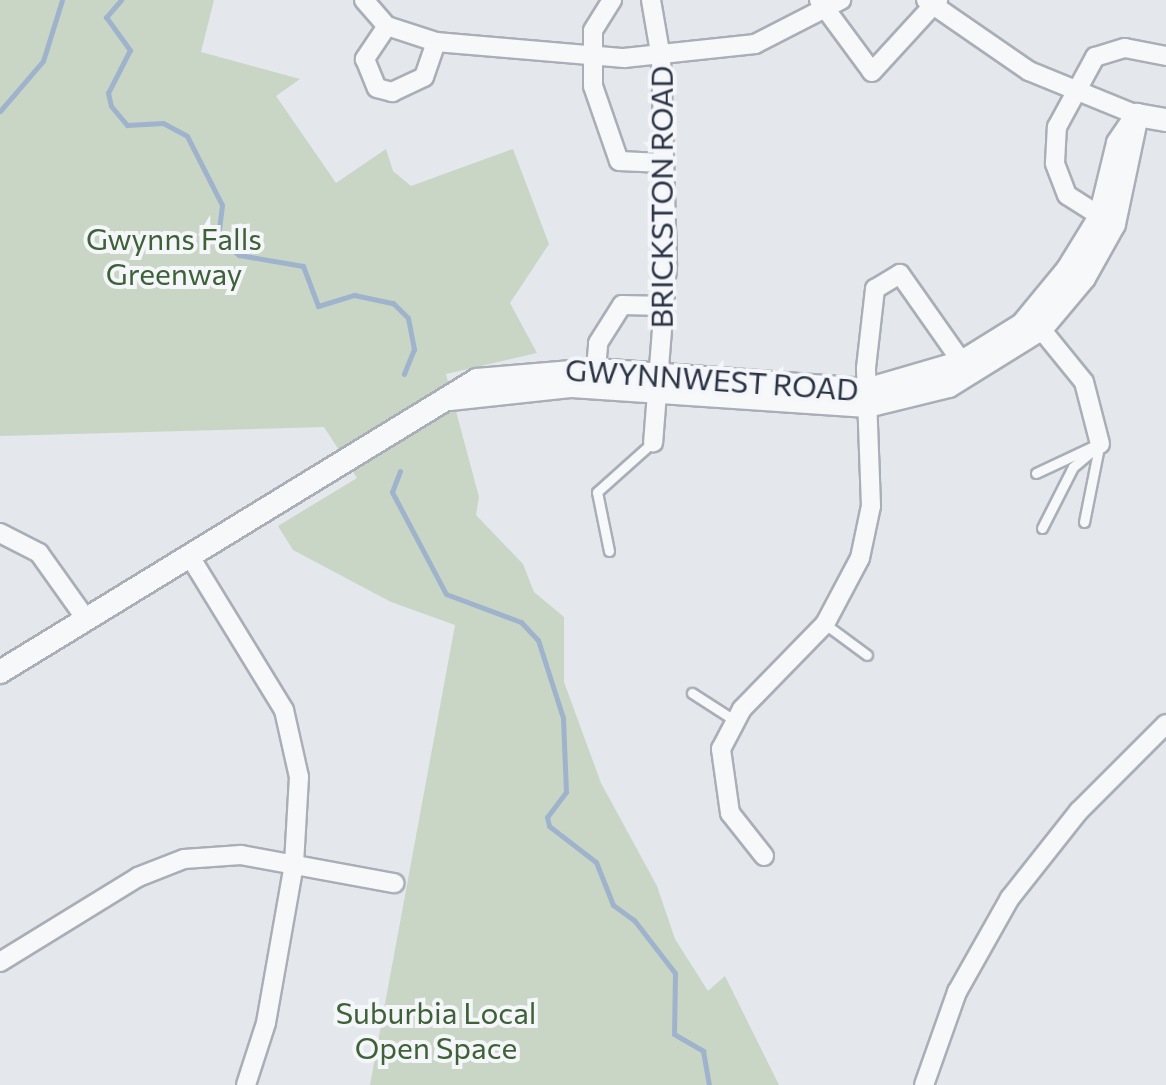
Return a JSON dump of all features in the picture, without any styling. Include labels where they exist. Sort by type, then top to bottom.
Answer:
[{"type":"street","points":[[364,0],[387,26],[436,42],[590,58],[661,58],[755,44],[822,7],[841,0]]},
{"type":"street","points":[[612,0],[593,31],[590,58],[619,161],[663,163]]},
{"type":"street","name":"BRICKSTON ROAD","points":[[651,0],[661,58],[665,306],[653,442]]},
{"type":"street","points":[[822,7],[872,72],[932,2],[1073,94],[1137,115],[1166,120]]},
{"type":"street","points":[[387,26],[365,59],[377,88],[392,92],[424,77],[436,42]]},
{"type":"street","points":[[1107,221],[1067,195],[1055,163],[1057,127],[1087,65],[1109,50],[1166,56]]},
{"type":"street","name":"GWYNNWEST ROAD","points":[[0,672],[445,400],[596,378],[658,385],[866,398],[929,394],[1036,322],[1084,278],[1107,221],[1137,115]]},
{"type":"street","points":[[764,856],[741,833],[720,781],[721,749],[734,720],[825,624],[846,593],[867,532],[866,398],[871,296],[900,274],[967,369]]},
{"type":"street","points":[[596,378],[598,343],[622,305],[665,306]]},
{"type":"street","points":[[1036,322],[1084,382],[1100,444]]},
{"type":"street","points":[[0,533],[39,553],[86,619]]},
{"type":"street","points":[[189,555],[284,710],[299,777],[294,864],[266,1023],[246,1085]]},
{"type":"street","points":[[924,1085],[957,992],[1010,898],[1079,811],[1166,724]]},
{"type":"street","points":[[0,962],[160,866],[211,856],[294,864],[394,883]]},
{"type":"lane","points":[[609,551],[597,492],[653,442]]},
{"type":"lane","points":[[1036,473],[1100,444]]},
{"type":"lane","points":[[1084,522],[1100,444]]},
{"type":"lane","points":[[1042,528],[1073,467],[1100,444]]},
{"type":"lane","points":[[825,624],[867,655]]},
{"type":"lane","points":[[692,693],[734,720]]},
{"type":"green space","name":"Gwynns Falls Greenway","points":[[0,0],[214,0],[201,52],[300,79],[276,96],[336,183],[386,149],[393,171],[411,186],[513,149],[549,244],[510,303],[537,353],[446,374],[479,497],[476,515],[523,564],[534,592],[564,617],[564,682],[601,783],[657,886],[675,939],[708,991],[725,976],[779,1085],[370,1085],[455,625],[391,602],[293,550],[278,526],[357,478],[324,427],[0,436]]},
{"type":"waterway","points":[[0,111],[43,61],[62,0]]},
{"type":"waterway","points":[[121,0],[106,17],[130,50],[108,93],[111,106],[127,125],[163,123],[187,136],[222,205],[218,237],[239,255],[303,266],[318,306],[354,295],[393,303],[408,318],[414,349],[404,374]]},
{"type":"waterway","points":[[400,471],[392,492],[446,594],[521,622],[538,640],[563,718],[566,792],[547,817],[549,826],[596,862],[613,905],[634,920],[675,973],[674,1034],[703,1051],[709,1085]]},
{"type":"park label","name":"Suburbia Local Open Space","points":[[436,1029]]}]
